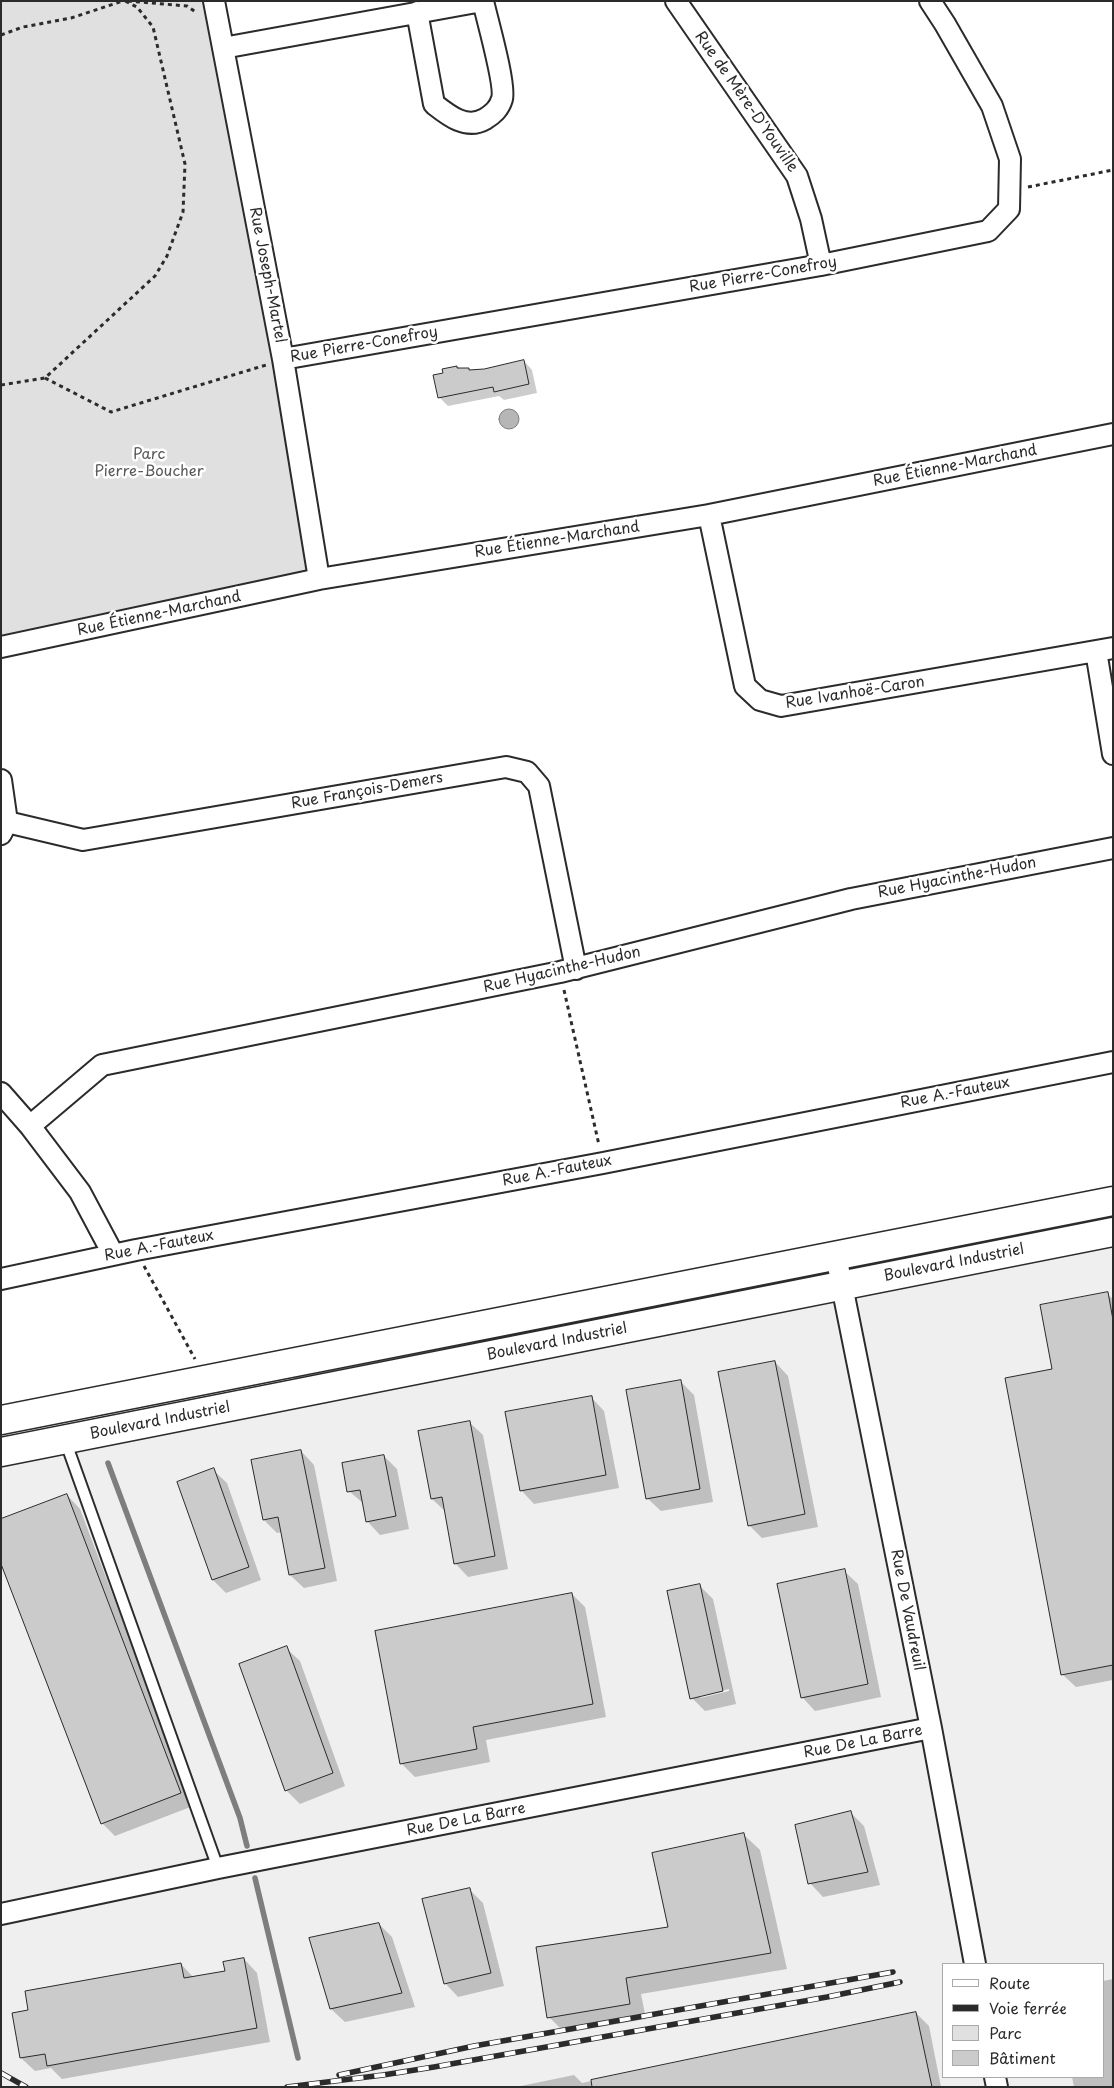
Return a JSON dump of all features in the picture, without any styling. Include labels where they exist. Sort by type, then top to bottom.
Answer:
[{"type":"street","points":[[223,48],[418,12],[483,1],[501,82],[502,98],[494,113],[478,122],[454,120],[434,104],[418,12]]},
{"type":"street","name":"Rue de Mère-D'Youville","points":[[676,1],[798,176],[811,219],[821,265]]},
{"type":"street","name":"Rue Pierre-Conefroy","points":[[283,359],[821,265],[988,231],[1009,209],[1010,159],[992,106],[930,1]]},
{"type":"street","name":"Rue Joseph-Martel","points":[[216,9],[283,359],[319,579]]},
{"type":"street","name":"Rue Étienne-Marchand","points":[[1,648],[319,579],[709,515],[1113,434]]},
{"type":"street","name":"Rue Ivanhoë-Caron","points":[[709,515],[746,686],[760,700],[780,706],[1104,650]]},
{"type":"street","points":[[1104,650],[1113,754]]},
{"type":"street","name":"Rue François-Demers","points":[[4,828],[83,840],[506,767],[527,772],[538,786],[568,970]]},
{"type":"street","points":[[1,780],[4,828]]},
{"type":"street","name":"Rue Hyacinthe-Hudon","points":[[30,1126],[102,1065],[568,970],[851,899],[1113,848]]},
{"type":"street","name":"Rue A.-Fauteux","points":[[1,1279],[113,1254],[603,1163],[1113,1062]]},
{"type":"street","points":[[1,1093],[30,1126],[80,1192],[113,1254]]},
{"type":"street","name":"Boulevard Industriel","points":[[1,1420],[1113,1201]]},
{"type":"street","name":"Boulevard Industriel","points":[[1,1452],[1113,1232]]},
{"type":"street","name":"Rue De Vaudreuil","points":[[836,1256],[931,1728],[974,1963]]},
{"type":"street","points":[[665,1289],[669,1320]]},
{"type":"street","points":[[592,1304],[598,1334]]},
{"type":"street","points":[[479,1326],[482,1357]]},
{"type":"street","points":[[308,1359],[313,1390]]},
{"type":"street","points":[[145,1392],[151,1422]]},
{"type":"street","points":[[69,1406],[70,1438]]},
{"type":"street","name":"Rue De La Barre","points":[[1,1914],[218,1868],[931,1728]]},
{"type":"lane","points":[[70,1438],[218,1868]]},
{"type":"path","points":[[1,385],[45,378],[155,276],[167,256],[183,212],[185,164],[153,27],[138,7],[125,1]]},
{"type":"path","points":[[1,35],[23,27],[71,18],[125,1],[187,6],[201,17],[216,9]]},
{"type":"path","points":[[1010,190],[1113,170]]},
{"type":"path","points":[[45,378],[111,412],[283,359]]},
{"type":"path","points":[[568,970],[603,1163]]},
{"type":"path","points":[[136,1250],[206,1380]]},
{"type":"shaded area","points":[[509,409],[516,412],[519,419],[516,426],[509,429],[502,426],[499,419],[502,412]]},
{"type":"shaded area","points":[[1113,1239],[1113,2087],[1,2087],[1,1457]]},
{"type":"green space","name":"Parc Pierre-Boucher","points":[[1,1],[214,1],[319,579],[1,647]]},
{"type":"building","points":[[524,360],[529,384],[494,392],[493,387],[438,398],[433,375],[443,373],[442,369],[457,366],[457,368],[469,368],[469,370],[484,369]]},
{"type":"building","points":[[1108,1292],[1113,1320],[1113,1665],[1061,1675],[1005,1378],[1052,1369],[1040,1305]]},
{"type":"building","points":[[775,1361],[805,1514],[748,1526],[718,1372]]},
{"type":"building","points":[[681,1380],[700,1489],[646,1499],[626,1390]]},
{"type":"building","points":[[592,1396],[606,1475],[520,1491],[505,1412]]},
{"type":"building","points":[[470,1421],[495,1556],[454,1564],[442,1497],[431,1499],[418,1431]]},
{"type":"building","points":[[301,1450],[325,1568],[289,1575],[278,1517],[263,1520],[251,1460]]},
{"type":"building","points":[[384,1455],[396,1516],[366,1522],[360,1490],[347,1492],[342,1463]]},
{"type":"building","points":[[214,1468],[249,1567],[212,1580],[177,1482]]},
{"type":"building","points":[[67,1494],[181,1793],[101,1824],[1,1564],[1,1519]]},
{"type":"building","points":[[845,1569],[868,1684],[801,1698],[777,1584]]},
{"type":"building","points":[[700,1584],[723,1691],[690,1699],[667,1591]]},
{"type":"building","points":[[572,1593],[593,1704],[473,1727],[477,1749],[400,1764],[375,1631]]},
{"type":"building","points":[[287,1646],[333,1773],[285,1791],[239,1664]]},
{"type":"building","points":[[851,1811],[868,1872],[808,1884],[795,1825]]},
{"type":"building","points":[[744,1833],[771,1953],[626,1978],[630,2004],[547,2018],[536,1947],[668,1927],[652,1853]]},
{"type":"building","points":[[470,1888],[491,1973],[444,1984],[422,1899]]},
{"type":"building","points":[[379,1923],[402,1993],[330,2009],[309,1938]]},
{"type":"building","points":[[244,1958],[257,2028],[47,2066],[45,2054],[20,2058],[12,2013],[28,2010],[25,1991],[181,1963],[184,1978],[225,1971],[223,1962]]},
{"type":"building","points":[[916,2012],[932,2087],[592,2087],[591,2080]]},
{"type":"waterway","points":[[108,1463],[240,1818],[247,1846]]},
{"type":"waterway","points":[[255,1878],[298,2058]]},
{"type":"railway","points":[[339,2075],[474,2046],[893,1972]]},
{"type":"railway","points":[[287,2087],[434,2067],[827,1997],[900,1982]]},
{"type":"railway","points":[[1,2073],[26,2087]]}]
